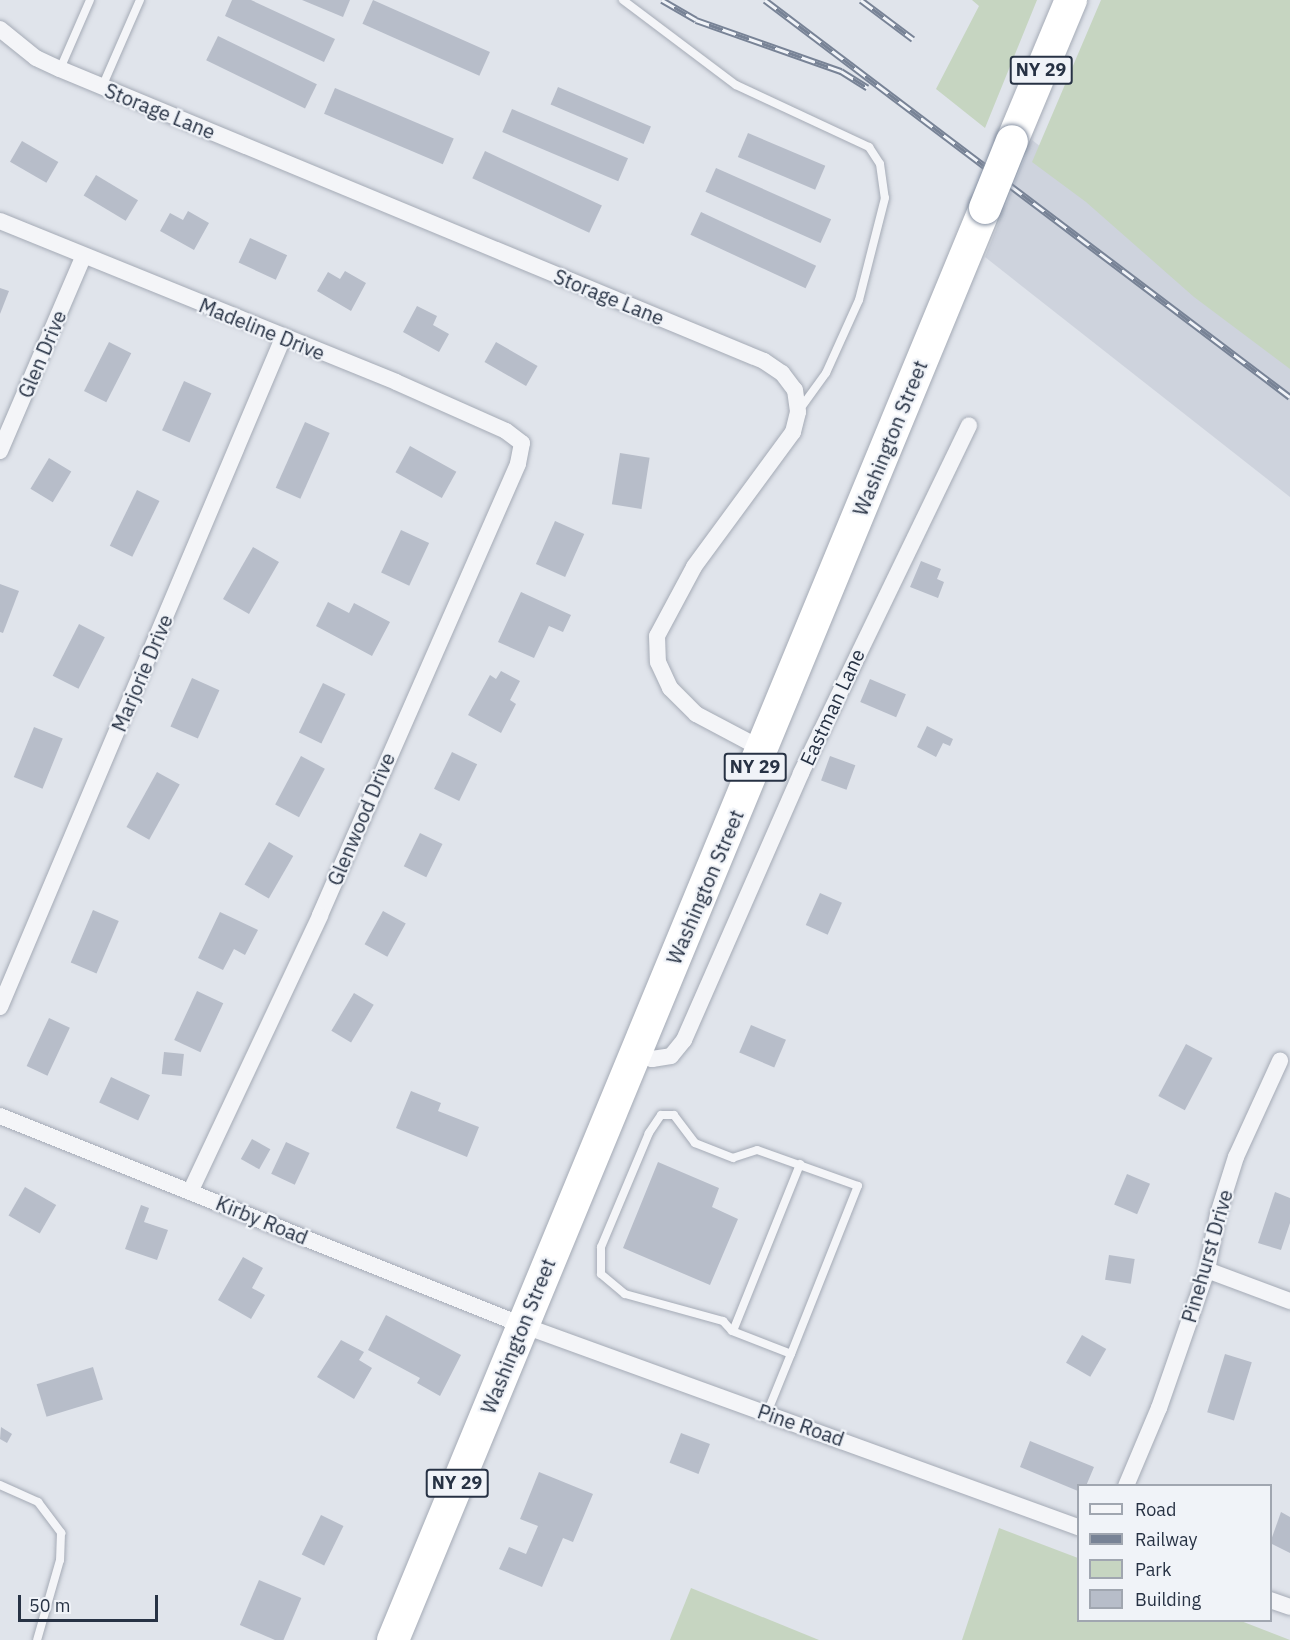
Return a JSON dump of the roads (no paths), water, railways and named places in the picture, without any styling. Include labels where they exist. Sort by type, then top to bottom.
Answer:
[{"type":"highway","name":"Washington Street","points":[[393,1640],[1071,0]]},
{"type":"street","name":"Storage Lane","points":[[0,29],[36,58],[60,69],[764,361],[795,390],[798,412]]},
{"type":"street","name":"Madeline Drive","points":[[0,221],[396,382],[506,431],[522,443]]},
{"type":"street","name":"Glen Drive","points":[[0,451],[83,256]]},
{"type":"street","name":"Marjorie Drive","points":[[0,1007],[283,338]]},
{"type":"street","points":[[762,749],[696,714],[670,688],[658,662],[657,636],[694,567],[784,451],[798,412]]},
{"type":"street","name":"Eastman Lane","points":[[636,1053],[652,1059],[670,1056],[684,1040],[801,773],[969,425]]},
{"type":"street","name":"Glenwood Drive","points":[[190,1192],[320,916],[518,464],[522,443]]},
{"type":"street","name":"Pinehurst Drive","points":[[1126,1484],[1159,1408],[1207,1270],[1218,1214],[1236,1157],[1280,1061]]},
{"type":"street","name":"Kirby Road","points":[[0,1116],[522,1325]]},
{"type":"street","points":[[1207,1270],[1290,1301]]},
{"type":"street","name":"Pine Road","points":[[522,1325],[1077,1527]]},
{"type":"street","points":[[1272,1601],[1290,1608]]},
{"type":"lane","points":[[60,69],[90,0]]},
{"type":"lane","points":[[102,87],[140,0]]},
{"type":"lane","points":[[623,0],[736,85],[869,147],[880,164],[885,198],[859,300],[826,373],[798,412]]},
{"type":"lane","points":[[767,1413],[791,1354],[858,1186],[757,1150],[734,1158],[695,1143],[674,1115],[661,1115],[649,1133],[601,1246],[601,1274],[616,1288],[723,1321],[733,1331],[791,1354]]},
{"type":"lane","points":[[733,1331],[800,1164]]},
{"type":"lane","points":[[0,1485],[38,1502],[62,1533],[60,1560],[37,1640]]},
{"type":"railway","points":[[662,0],[696,20],[841,71],[867,87]]},
{"type":"railway","points":[[765,0],[1290,397]]},
{"type":"railway","points":[[861,0],[913,39]]}]
